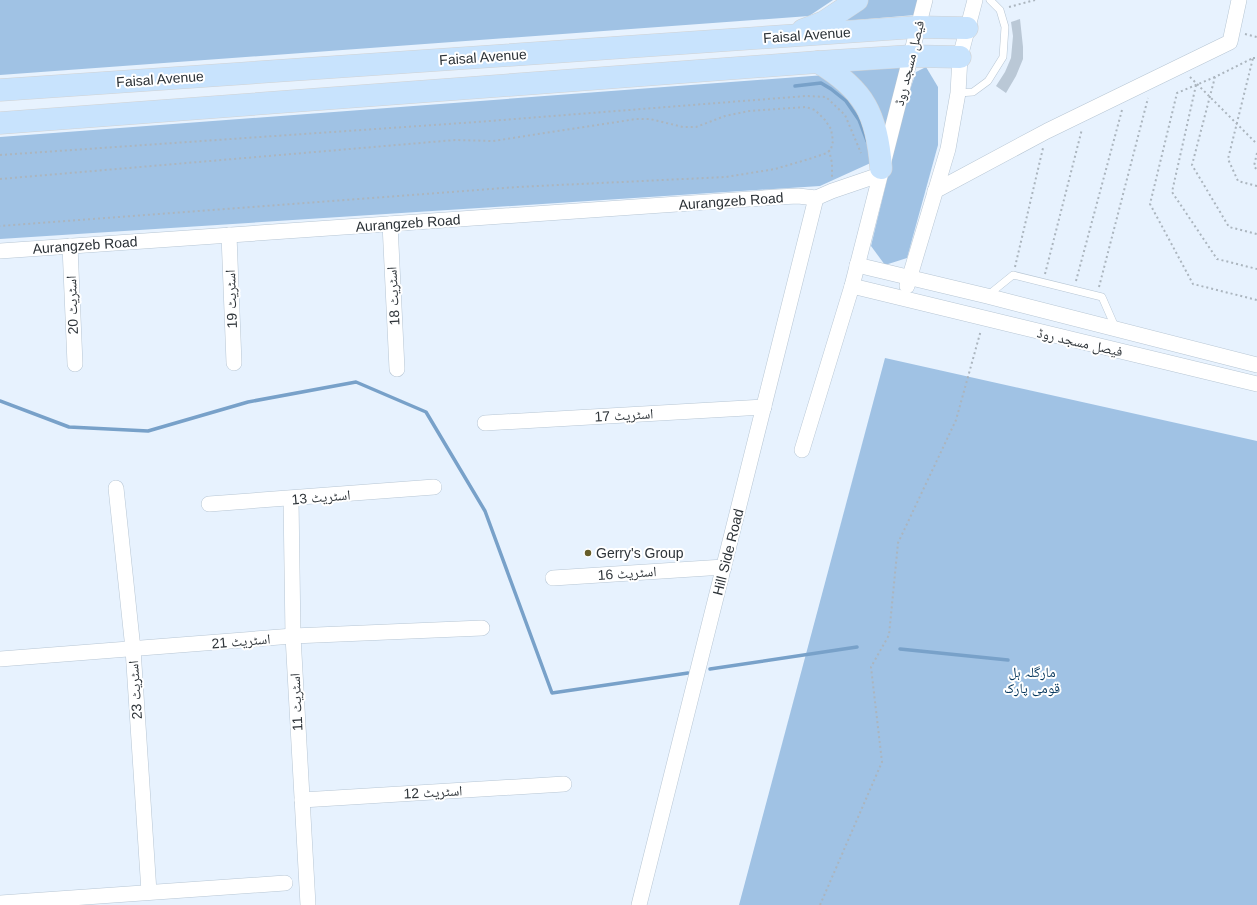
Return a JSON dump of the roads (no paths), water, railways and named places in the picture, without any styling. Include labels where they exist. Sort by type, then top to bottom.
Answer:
[{"type":"main road","points":[[785,36],[824,22],[857,0]]},
{"type":"main road","name":"Faisal Avenue","points":[[0,90],[917,27],[967,28]]},
{"type":"main road","name":"Faisal Avenue","points":[[0,123],[818,62],[911,56],[960,57]]},
{"type":"main road","points":[[818,62],[840,75],[856,92],[870,112],[877,132],[880,172]]},
{"type":"street","name":"فیصل مسجد روڈ","points":[[802,450],[852,286],[925,0]]},
{"type":"street","points":[[903,299],[948,149],[958,94],[960,57],[975,0]]},
{"type":"street","points":[[935,191],[1047,131],[1230,42],[1239,0]]},
{"type":"street","points":[[816,198],[880,172]]},
{"type":"street","name":"Aurangzeb Road","points":[[0,250],[791,197],[816,198]]},
{"type":"street","name":"Hill Side Road","points":[[639,905],[816,198]]},
{"type":"street","name":"اسٹریٹ 18","points":[[390,224],[397,368]]},
{"type":"street","name":"اسٹریٹ 19","points":[[229,235],[234,363]]},
{"type":"street","name":"اسٹریٹ 20","points":[[70,246],[75,364]]},
{"type":"street","name":"فیصل مسجد روڈ","points":[[857,265],[987,296],[1257,365]]},
{"type":"street","name":"فیصل مسجد روڈ","points":[[852,286],[1257,384]]},
{"type":"street","name":"اسٹریٹ 17","points":[[485,423],[764,407]]},
{"type":"street","name":"اسٹریٹ 23","points":[[116,488],[133,649],[149,892]]},
{"type":"street","name":"اسٹریٹ 13","points":[[209,504],[434,488]]},
{"type":"street","name":"اسٹریٹ 11","points":[[291,499],[293,636],[308,905]]},
{"type":"street","name":"اسٹریٹ 16","points":[[553,578],[724,567]]},
{"type":"street","name":"اسٹریٹ 21","points":[[0,659],[293,636],[482,628]]},
{"type":"street","name":"اسٹریٹ 12","points":[[302,800],[564,784]]},
{"type":"street","points":[[0,903],[285,884]]},
{"type":"lane","points":[[958,94],[973,92],[988,81],[1003,57],[1005,27],[1000,10],[990,0]]},
{"type":"lane","name":"فیصل مسجد روڈ","points":[[987,296],[1013,276],[1102,297],[1116,329]]},
{"type":"waterway","points":[[795,86],[821,83],[831,89],[846,101],[859,120],[867,141]]},
{"type":"waterway","points":[[0,401],[69,427],[148,431],[248,402],[356,382],[426,412],[485,511],[552,693],[688,673]]},
{"type":"waterway","points":[[710,669],[857,647]]},
{"type":"waterway","points":[[900,649],[1008,660]]},
{"type":"place","name":"Gerry's Group","points":[[588,553]]},
{"type":"park label","name":"مارگلہ ہل قومی پارک","points":[[1032,680]]}]
